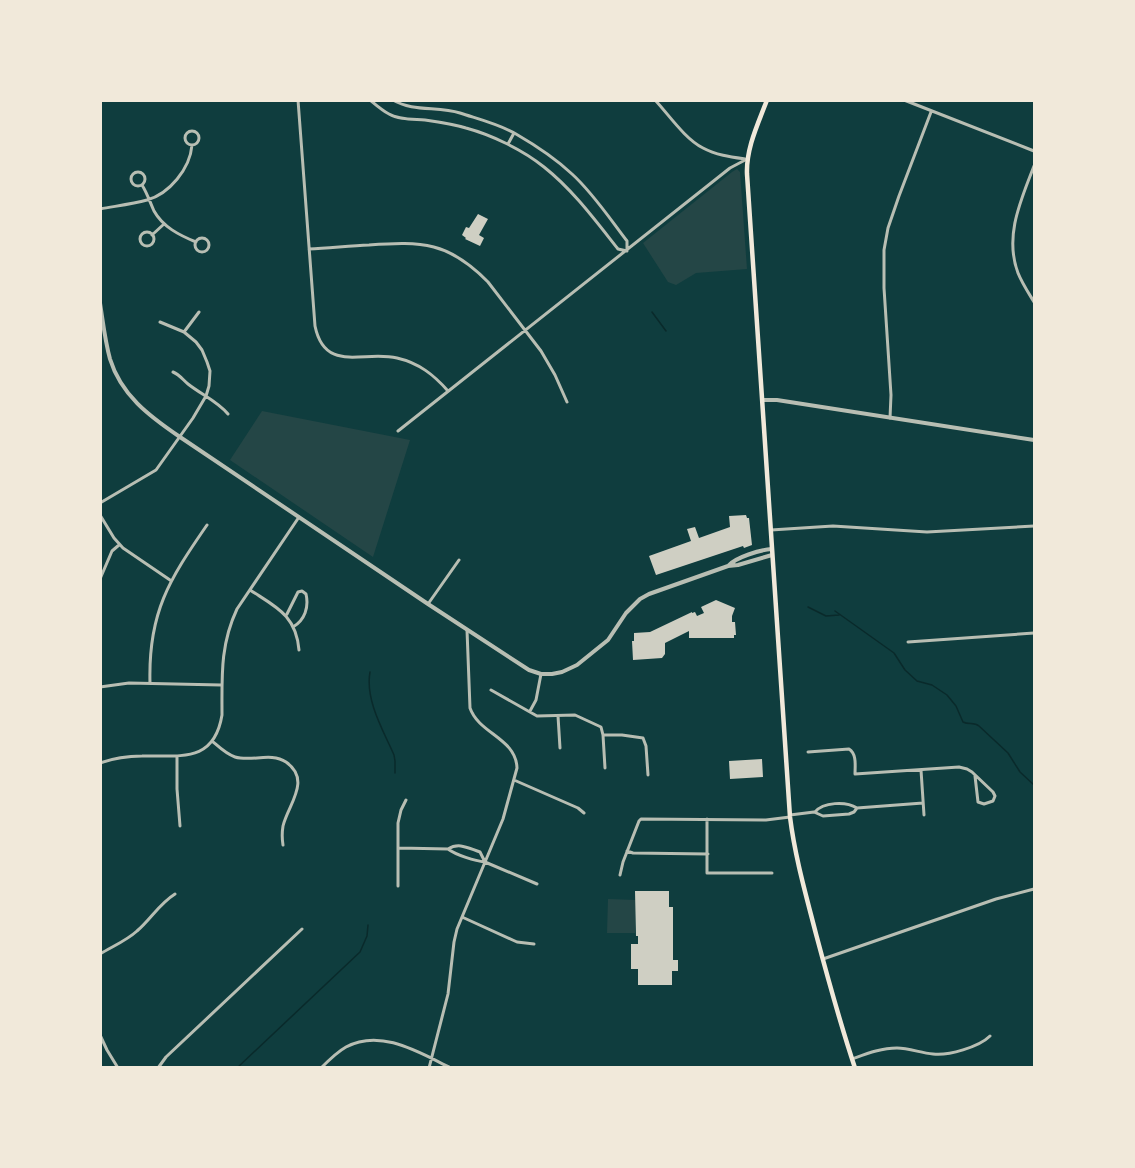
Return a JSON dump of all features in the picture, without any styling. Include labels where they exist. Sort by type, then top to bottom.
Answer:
[{"type":"main road","points":[[767,100],[747,159],[747,184],[790,816],[797,858],[823,959],[855,1068]]},
{"type":"street","points":[[298,100],[317,337],[330,352],[342,357],[380,356],[411,362],[431,373],[448,391]]},
{"type":"street","points":[[370,100],[390,115],[447,123],[508,144],[543,165],[574,195],[618,249],[627,251]]},
{"type":"street","points":[[393,100],[414,107],[456,112],[514,133],[549,155],[586,189],[627,241],[627,251]]},
{"type":"street","points":[[654,100],[689,138],[701,147],[726,156],[747,159]]},
{"type":"street","points":[[904,100],[1035,151]]},
{"type":"street","points":[[890,418],[891,395],[884,288],[886,235],[931,112]]},
{"type":"street","points":[[192,131],[198,134],[199,139],[192,145],[185,139],[186,135],[192,131]]},
{"type":"street","points":[[508,144],[514,133]]},
{"type":"street","points":[[100,209],[149,200],[169,187],[189,160],[192,145]]},
{"type":"street","points":[[398,431],[730,168],[747,159]]},
{"type":"street","points":[[1035,166],[1016,215],[1013,240],[1017,270],[1035,302]]},
{"type":"street","points":[[140,172],[144,175],[145,180],[142,185],[132,184],[130,179],[133,173],[140,172]]},
{"type":"street","points":[[142,185],[164,224],[196,242]]},
{"type":"street","points":[[152,234],[164,224]]},
{"type":"street","points":[[147,232],[152,234],[154,240],[152,245],[148,247],[142,244],[140,240],[143,234],[147,232]]},
{"type":"street","points":[[204,238],[208,241],[209,247],[204,252],[200,252],[196,248],[196,242],[204,238]]},
{"type":"street","points":[[309,249],[409,243],[430,246],[456,256],[478,272],[541,351],[567,402]]},
{"type":"street","points":[[100,303],[110,359],[119,380],[142,409],[180,437],[529,670],[541,674],[562,672],[583,661],[608,640],[626,613],[640,599],[772,552]]},
{"type":"street","points":[[184,332],[198,312]]},
{"type":"street","points":[[100,503],[156,470],[206,396],[210,375],[202,350],[184,332],[160,322]]},
{"type":"street","points":[[173,372],[217,403],[228,414]]},
{"type":"street","points":[[762,400],[777,400],[1035,440]]},
{"type":"street","points":[[100,515],[119,545],[171,580]]},
{"type":"street","points":[[100,763],[126,756],[192,754],[212,741],[221,722],[223,655],[227,634],[237,609],[299,516]]},
{"type":"street","points":[[150,683],[154,626],[164,595],[171,580],[207,525]]},
{"type":"street","points":[[771,530],[836,526],[927,532],[1035,526]]},
{"type":"street","points":[[100,579],[112,551],[119,545]]},
{"type":"street","points":[[428,604],[459,560]]},
{"type":"street","points":[[250,590],[286,615],[293,627],[299,650]]},
{"type":"street","points":[[286,615],[298,592],[302,591],[306,594],[308,601],[305,613],[300,622],[293,627]]},
{"type":"street","points":[[429,1068],[447,994],[453,942],[503,819],[516,768],[513,751],[509,746],[472,715],[467,630]]},
{"type":"street","points":[[908,642],[1035,633]]},
{"type":"street","points":[[530,711],[536,700],[541,674]]},
{"type":"street","points":[[100,687],[129,683],[222,685]]},
{"type":"street","points":[[491,690],[537,716],[578,716],[601,727],[605,768]]},
{"type":"street","points":[[558,716],[560,748]]},
{"type":"street","points":[[603,735],[643,738],[646,746],[648,775]]},
{"type":"street","points":[[212,741],[224,752],[236,758],[282,759],[290,765],[298,782],[297,793],[283,826],[283,845]]},
{"type":"street","points":[[808,752],[849,749],[854,754],[855,774],[959,767],[967,769],[975,776],[994,794],[993,801],[984,804],[978,802],[975,776]]},
{"type":"street","points":[[177,756],[180,826]]},
{"type":"street","points":[[921,770],[924,815]]},
{"type":"street","points":[[514,780],[578,808],[584,813]]},
{"type":"street","points":[[398,886],[398,823],[406,800]]},
{"type":"street","points":[[620,875],[627,851],[641,819],[766,820],[814,812],[822,806],[849,804],[857,808],[923,803]]},
{"type":"street","points":[[814,812],[823,816],[849,814],[857,808]]},
{"type":"street","points":[[707,819],[708,873],[772,873]]},
{"type":"street","points":[[398,848],[448,849],[455,845],[463,846],[480,852],[485,862]]},
{"type":"street","points":[[448,849],[453,853],[485,862],[537,884]]},
{"type":"street","points":[[627,851],[633,854],[708,854]]},
{"type":"street","points":[[823,959],[996,899],[1035,889]]},
{"type":"street","points":[[100,954],[125,941],[175,894]]},
{"type":"street","points":[[462,917],[518,942],[534,944]]},
{"type":"street","points":[[158,1068],[166,1057],[302,929]]},
{"type":"street","points":[[100,1035],[118,1068]]},
{"type":"street","points":[[852,1059],[895,1047],[931,1054],[944,1054],[977,1045],[990,1036]]},
{"type":"street","points":[[321,1068],[346,1047],[361,1041],[372,1040],[399,1044],[451,1068]]},
{"type":"shaded area","points":[[737,169],[740,172],[747,269],[696,273],[676,285],[668,282],[643,243]]},
{"type":"shaded area","points":[[262,411],[410,440],[373,557],[230,460]]},
{"type":"shaded area","points":[[608,899],[636,900],[635,933],[607,933]]},
{"type":"building","points":[[478,214],[488,219],[479,235],[484,238],[480,246],[465,239],[462,235]]},
{"type":"building","points":[[746,515],[749,518],[752,545],[656,575],[649,556],[691,541],[687,529],[695,527],[699,538],[730,527],[729,516]]},
{"type":"building","points":[[716,600],[735,608],[732,616],[732,622],[735,622],[736,635],[734,638],[689,638],[689,631],[665,643],[665,654],[662,658],[633,660],[634,633],[650,632],[692,612],[695,612],[697,616],[704,613],[701,607]]},
{"type":"building","points":[[762,759],[763,777],[730,779],[729,761]]},
{"type":"building","points":[[635,891],[669,891],[669,907],[673,907],[673,960],[678,960],[678,971],[672,971],[672,985],[638,985],[638,969],[631,969],[631,944],[638,944]]},
{"type":"waterway","points":[[652,312],[666,331]]},
{"type":"waterway","points":[[808,607],[826,616],[839,615]]},
{"type":"waterway","points":[[835,611],[894,653],[905,670],[917,681],[932,685],[947,695],[956,706],[963,722],[979,726],[1008,753],[1020,772],[1034,785]]},
{"type":"waterway","points":[[370,672],[372,704],[394,755],[395,773]]},
{"type":"waterway","points":[[237,1068],[360,952],[367,936],[368,925]]}]
